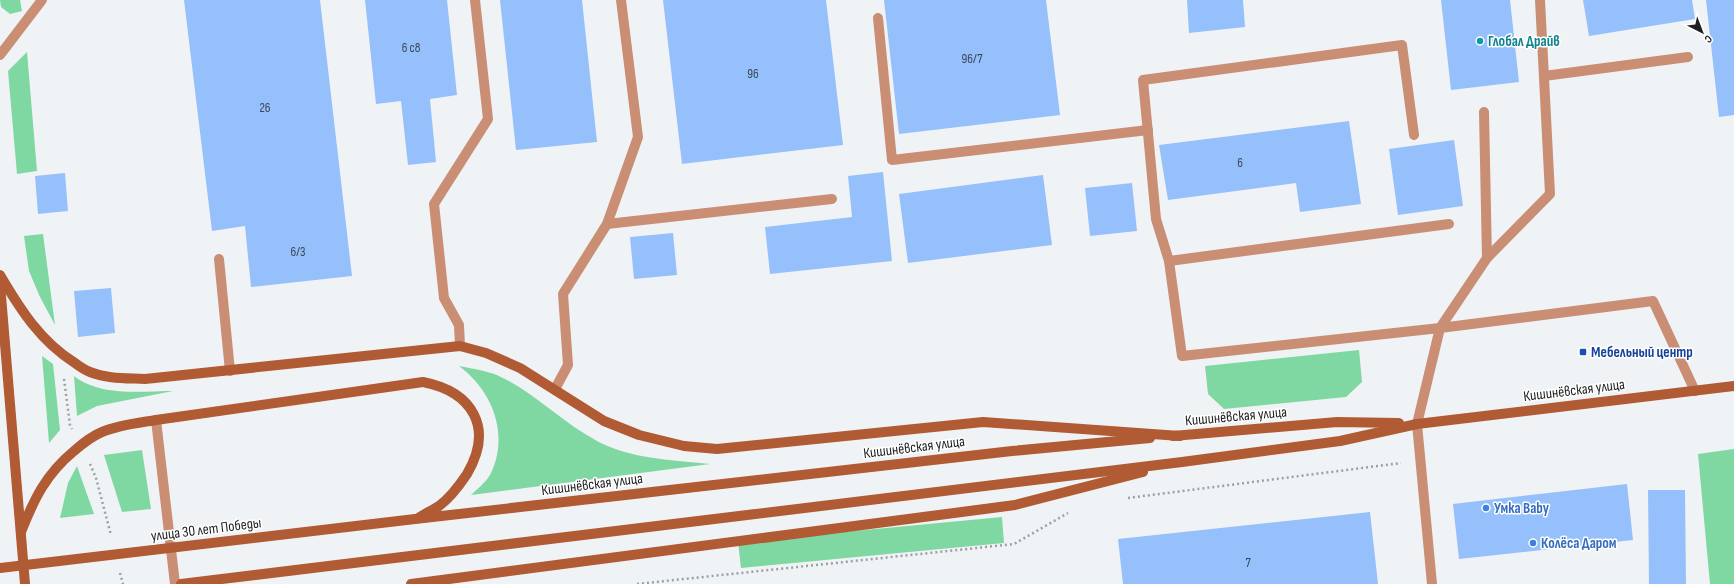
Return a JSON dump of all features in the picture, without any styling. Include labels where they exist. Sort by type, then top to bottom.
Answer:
[{"type":"street","points":[[0,275],[19,307],[34,328],[67,358],[90,372],[112,378],[145,379],[460,346],[486,352],[520,368],[604,421],[639,435],[684,446],[717,449],[983,422],[1180,436]]},
{"type":"street","points":[[0,284],[25,584]]},
{"type":"street","points":[[21,532],[33,502],[48,476],[61,462],[81,445],[102,432],[122,426],[156,420],[423,382],[437,384],[455,395],[470,409],[478,421],[479,434],[478,448],[472,464],[455,491],[439,506],[415,519]]},
{"type":"street","name":"Кишинёвская улица","points":[[181,584],[1182,462],[1340,441],[1417,424],[1734,386]]},
{"type":"street","name":"Кишинёвская улица","points":[[415,519],[1012,451],[1337,422],[1417,424]]},
{"type":"street","points":[[411,584],[446,582],[1015,505],[1182,462]]},
{"type":"street","name":"улица 30 лет Победы","points":[[0,568],[415,519]]},
{"type":"lane","points":[[0,54],[42,0]]},
{"type":"lane","points":[[460,346],[459,325],[444,298],[434,204],[488,119],[475,0]]},
{"type":"lane","points":[[555,389],[568,365],[563,294],[607,224],[638,137],[621,0]]},
{"type":"lane","points":[[1432,584],[1417,424],[1440,328],[1487,258],[1550,194],[1540,0]]},
{"type":"lane","points":[[878,18],[892,160],[1148,130]]},
{"type":"lane","points":[[1414,135],[1402,45],[1143,80],[1156,219],[1169,261],[1182,356],[1440,328],[1653,301],[1695,391]]},
{"type":"lane","points":[[1544,76],[1688,57]]},
{"type":"lane","points":[[1484,112],[1487,258]]},
{"type":"lane","points":[[607,224],[832,198]]},
{"type":"lane","points":[[1169,261],[1449,224]]},
{"type":"lane","points":[[219,259],[230,371]]},
{"type":"lane","points":[[156,420],[175,584]]},
{"type":"path","points":[[67,358],[64,375],[70,425],[96,478],[112,539]]},
{"type":"path","points":[[1124,498],[1420,461]]},
{"type":"path","points":[[637,584],[1014,544],[1072,511]]},
{"type":"path","points":[[119,569],[123,584]]},
{"type":"green space","points":[[0,0],[20,0],[22,11],[10,14],[1,7]]},
{"type":"green space","points":[[27,52],[37,171],[17,174],[8,71]]},
{"type":"green space","points":[[43,234],[55,325],[40,297],[29,271],[24,236]]},
{"type":"green space","points":[[1359,350],[1362,382],[1346,397],[1224,409],[1208,394],[1205,366]]},
{"type":"green space","points":[[42,356],[53,364],[60,430],[49,443]]},
{"type":"green space","points":[[459,366],[487,372],[503,378],[527,392],[585,434],[610,447],[624,452],[652,458],[710,464],[471,495],[490,475],[496,460],[498,430],[495,415],[489,401],[471,376]]},
{"type":"green space","points":[[74,376],[85,383],[109,390],[135,392],[173,391],[97,406],[77,416]]},
{"type":"green space","points":[[1734,449],[1734,584],[1710,584],[1698,454]]},
{"type":"green space","points":[[142,450],[151,509],[122,512],[104,455]]},
{"type":"green space","points":[[77,466],[94,514],[60,518],[68,483]]},
{"type":"green space","points":[[1002,517],[1004,543],[741,568],[738,542]]},
{"type":"building","points":[[184,0],[320,0],[352,276],[251,287],[245,226],[212,231]]},
{"type":"building","points":[[365,0],[447,0],[457,95],[430,99],[436,162],[408,165],[401,101],[376,104]]},
{"type":"building","points":[[500,0],[582,0],[597,142],[516,150]]},
{"type":"building","points":[[663,0],[826,0],[843,145],[682,164]]},
{"type":"building","points":[[884,0],[1046,0],[1060,115],[899,134]]},
{"type":"building","points":[[1187,0],[1243,0],[1245,27],[1189,33]]},
{"type":"building","name":"Глобал Драйв","points":[[1441,0],[1510,0],[1519,82],[1451,90]]},
{"type":"building","points":[[1583,0],[1692,0],[1695,19],[1589,36]]},
{"type":"building","points":[[1706,0],[1734,0],[1734,115],[1719,117]]},
{"type":"building","points":[[1349,121],[1361,204],[1300,212],[1296,183],[1168,200],[1159,145]]},
{"type":"building","points":[[1454,140],[1463,206],[1398,215],[1389,149]]},
{"type":"building","points":[[883,172],[892,261],[770,274],[765,227],[852,217],[848,176]]},
{"type":"building","points":[[65,173],[68,211],[38,214],[35,176]]},
{"type":"building","points":[[1043,175],[1052,245],[908,263],[899,194]]},
{"type":"building","points":[[1132,183],[1137,231],[1090,236],[1085,188]]},
{"type":"building","points":[[673,233],[677,275],[634,279],[630,237]]},
{"type":"building","points":[[111,288],[115,333],[78,337],[74,291]]},
{"type":"building","points":[[1627,484],[1633,540],[1459,559],[1453,504]]},
{"type":"building","points":[[1648,490],[1685,490],[1686,584],[1649,584]]},
{"type":"building","points":[[1370,512],[1378,584],[1123,584],[1118,539]]},
{"type":"place","name":"Глобал Драйв","points":[[1480,41]]},
{"type":"place","name":"Мебельный центр","points":[[1583,352]]},
{"type":"place","name":"Умка Baby","points":[[1486,508]]},
{"type":"place","name":"Колёса Даром","points":[[1533,543]]}]
